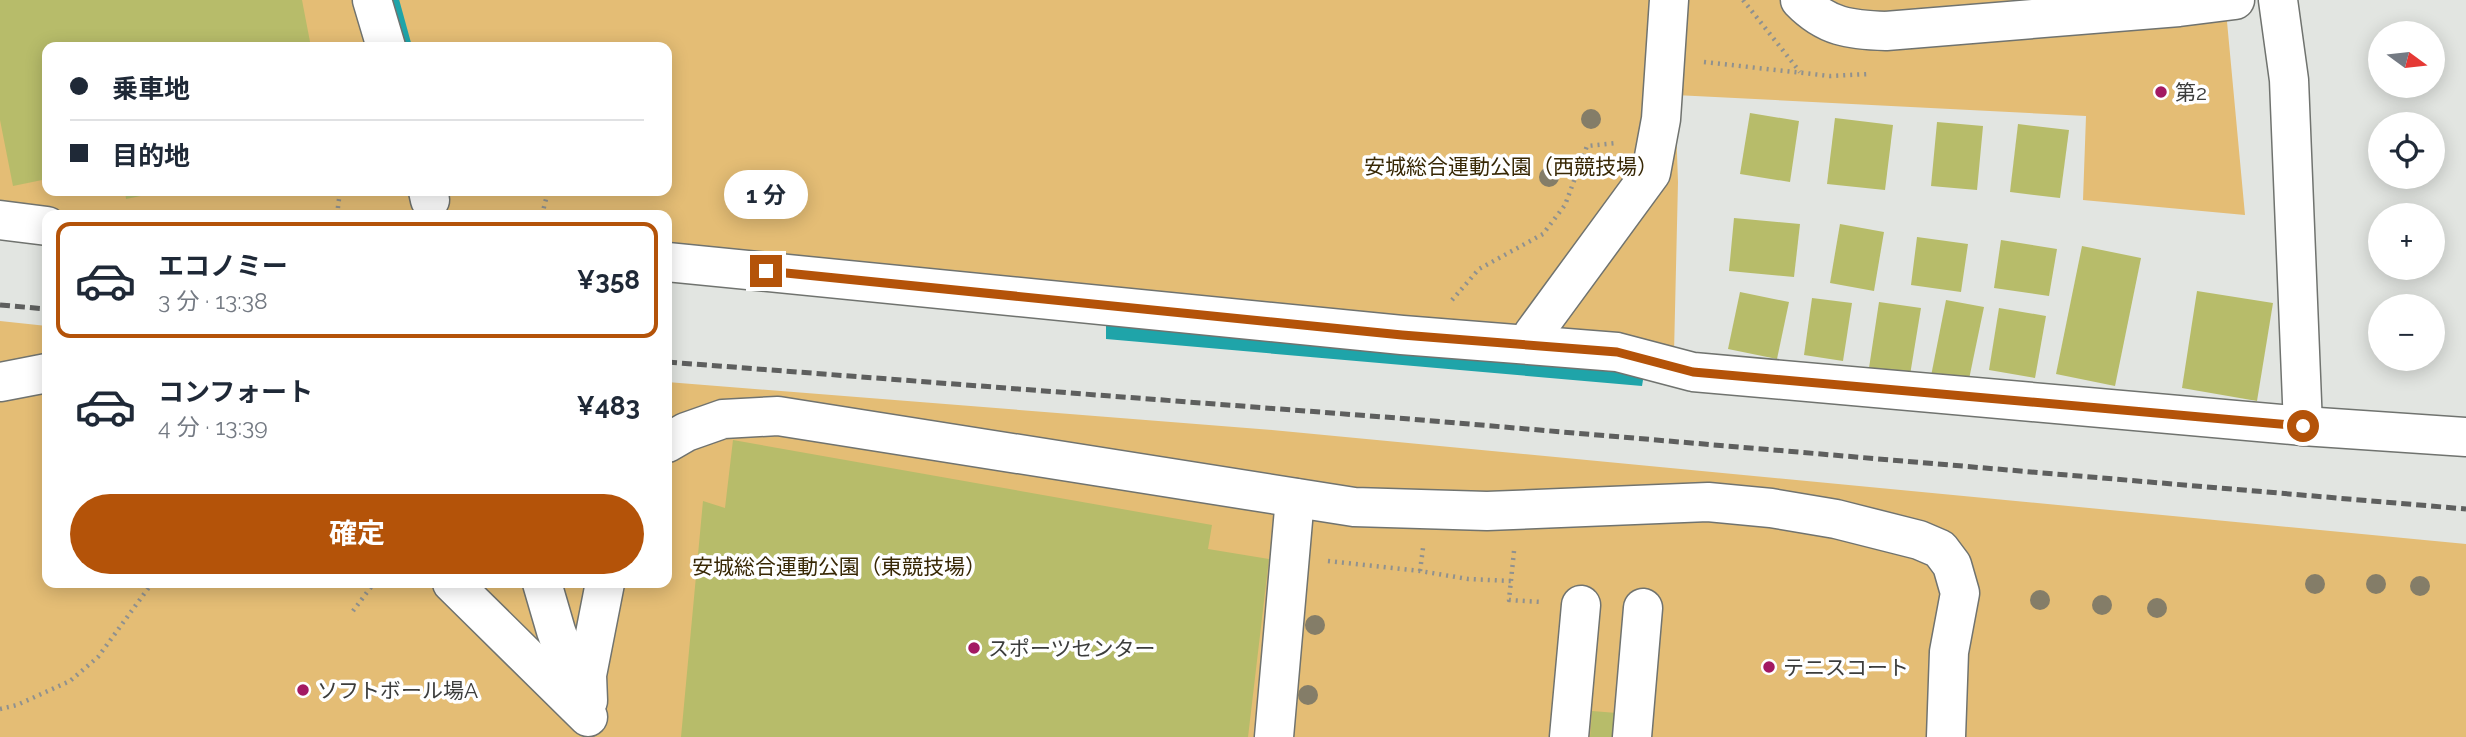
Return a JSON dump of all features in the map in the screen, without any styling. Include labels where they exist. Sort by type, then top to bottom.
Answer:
[{"type":"street","points":[[372,0],[385,42]]},
{"type":"street","points":[[1533,334],[1651,173],[1661,119],[1669,0]]},
{"type":"street","points":[[1800,0],[1821,18],[1840,27],[1884,15],[2230,1]]},
{"type":"street","points":[[2278,0],[2290,80],[2303,426]]},
{"type":"street","points":[[0,220],[42,225]]},
{"type":"street","points":[[672,262],[1402,335],[1617,352],[1693,372],[2303,426],[2466,437]]},
{"type":"street","points":[[0,382],[42,374]]},
{"type":"street","points":[[672,440],[686,432],[723,419],[778,416],[1354,507],[1487,511],[1708,502],[1771,508],[1836,519],[1919,540],[1940,549],[1952,565],[1959,593],[1949,652],[1946,737]]},
{"type":"street","points":[[1274,737],[1295,498]]},
{"type":"street","points":[[457,588],[597,727]]},
{"type":"street","points":[[543,588],[556,631],[597,727]]},
{"type":"street","points":[[597,727],[587,675],[604,588]]},
{"type":"street","points":[[1569,737],[1581,605]]},
{"type":"street","points":[[1632,737],[1643,608]]},
{"type":"path","points":[[1743,0],[1800,72]]},
{"type":"path","points":[[1447,306],[1479,269],[1544,234],[1565,205],[1587,146],[1619,143]]},
{"type":"path","points":[[1509,600],[1517,509]]},
{"type":"path","points":[[1366,567],[1420,571],[1468,579],[1511,581]]},
{"type":"path","points":[[0,709],[17,705],[70,681],[98,657],[148,588]]},
{"type":"path","points":[[353,611],[370,588]]},
{"type":"green space","name":"安城総合運動公園（西競技場）","points":[[0,0],[2225,0],[2245,215],[2083,200],[2086,116],[1675,95],[1678,182],[1674,353],[672,256],[672,210],[44,210],[0,207]]},
{"type":"green space","name":"安城総合運動公園（東競技場）","points":[[0,321],[42,325],[42,588],[672,588],[672,382],[1272,430],[2466,544],[2466,737],[0,737]]},
{"type":"water","points":[[1106,320],[1645,368],[1642,386],[1106,339]]},
{"type":"building","points":[[0,0],[302,0],[310,42],[42,42],[42,180],[13,186],[0,120]]},
{"type":"building","points":[[1750,113],[1799,121],[1790,182],[1740,174]]},
{"type":"building","points":[[1835,118],[1893,125],[1885,190],[1827,184]]},
{"type":"building","points":[[1937,122],[1983,126],[1977,190],[1931,186]]},
{"type":"building","points":[[2018,124],[2069,130],[2060,198],[2010,192]]},
{"type":"building","points":[[1734,218],[1800,224],[1794,277],[1729,271]]},
{"type":"building","points":[[1840,224],[1884,232],[1874,291],[1830,283]]},
{"type":"building","points":[[1917,237],[1968,244],[1961,292],[1911,285]]},
{"type":"building","points":[[2001,240],[2057,249],[2049,296],[1994,288]]},
{"type":"building","points":[[2082,246],[2141,258],[2115,386],[2056,374]]},
{"type":"building","points":[[2197,291],[2273,303],[2257,401],[2182,388]]},
{"type":"building","points":[[1740,292],[1789,302],[1777,359],[1728,349]]},
{"type":"building","points":[[1812,298],[1852,303],[1843,361],[1804,355]]},
{"type":"building","points":[[1946,300],[1984,307],[1968,384],[1931,376]]},
{"type":"building","points":[[1879,302],[1921,308],[1910,375],[1869,368]]},
{"type":"building","points":[[1999,308],[2046,316],[2035,378],[1989,370]]},
{"type":"building","name":"スポーツセンター","points":[[733,440],[1212,525],[1208,549],[1269,559],[1248,737],[681,737],[703,501],[725,508]]},
{"type":"building","points":[[1592,711],[1617,713],[1616,737],[1590,737]]},
{"type":"waterway","points":[[393,0],[405,42]]},
{"type":"railway","points":[[0,305],[42,309]]},
{"type":"railway","points":[[672,362],[1410,419],[2466,509]]},
{"type":"place","name":"第2","points":[[2161,92]]},
{"type":"place","name":"スポーツセンター","points":[[974,648]]},
{"type":"place","name":"テニスコート","points":[[1769,667]]},
{"type":"place","name":"ソフトボール場A","points":[[303,690]]},
{"type":"route","points":[[766,271],[1402,335],[1617,352],[1693,372],[2303,426]]}]
